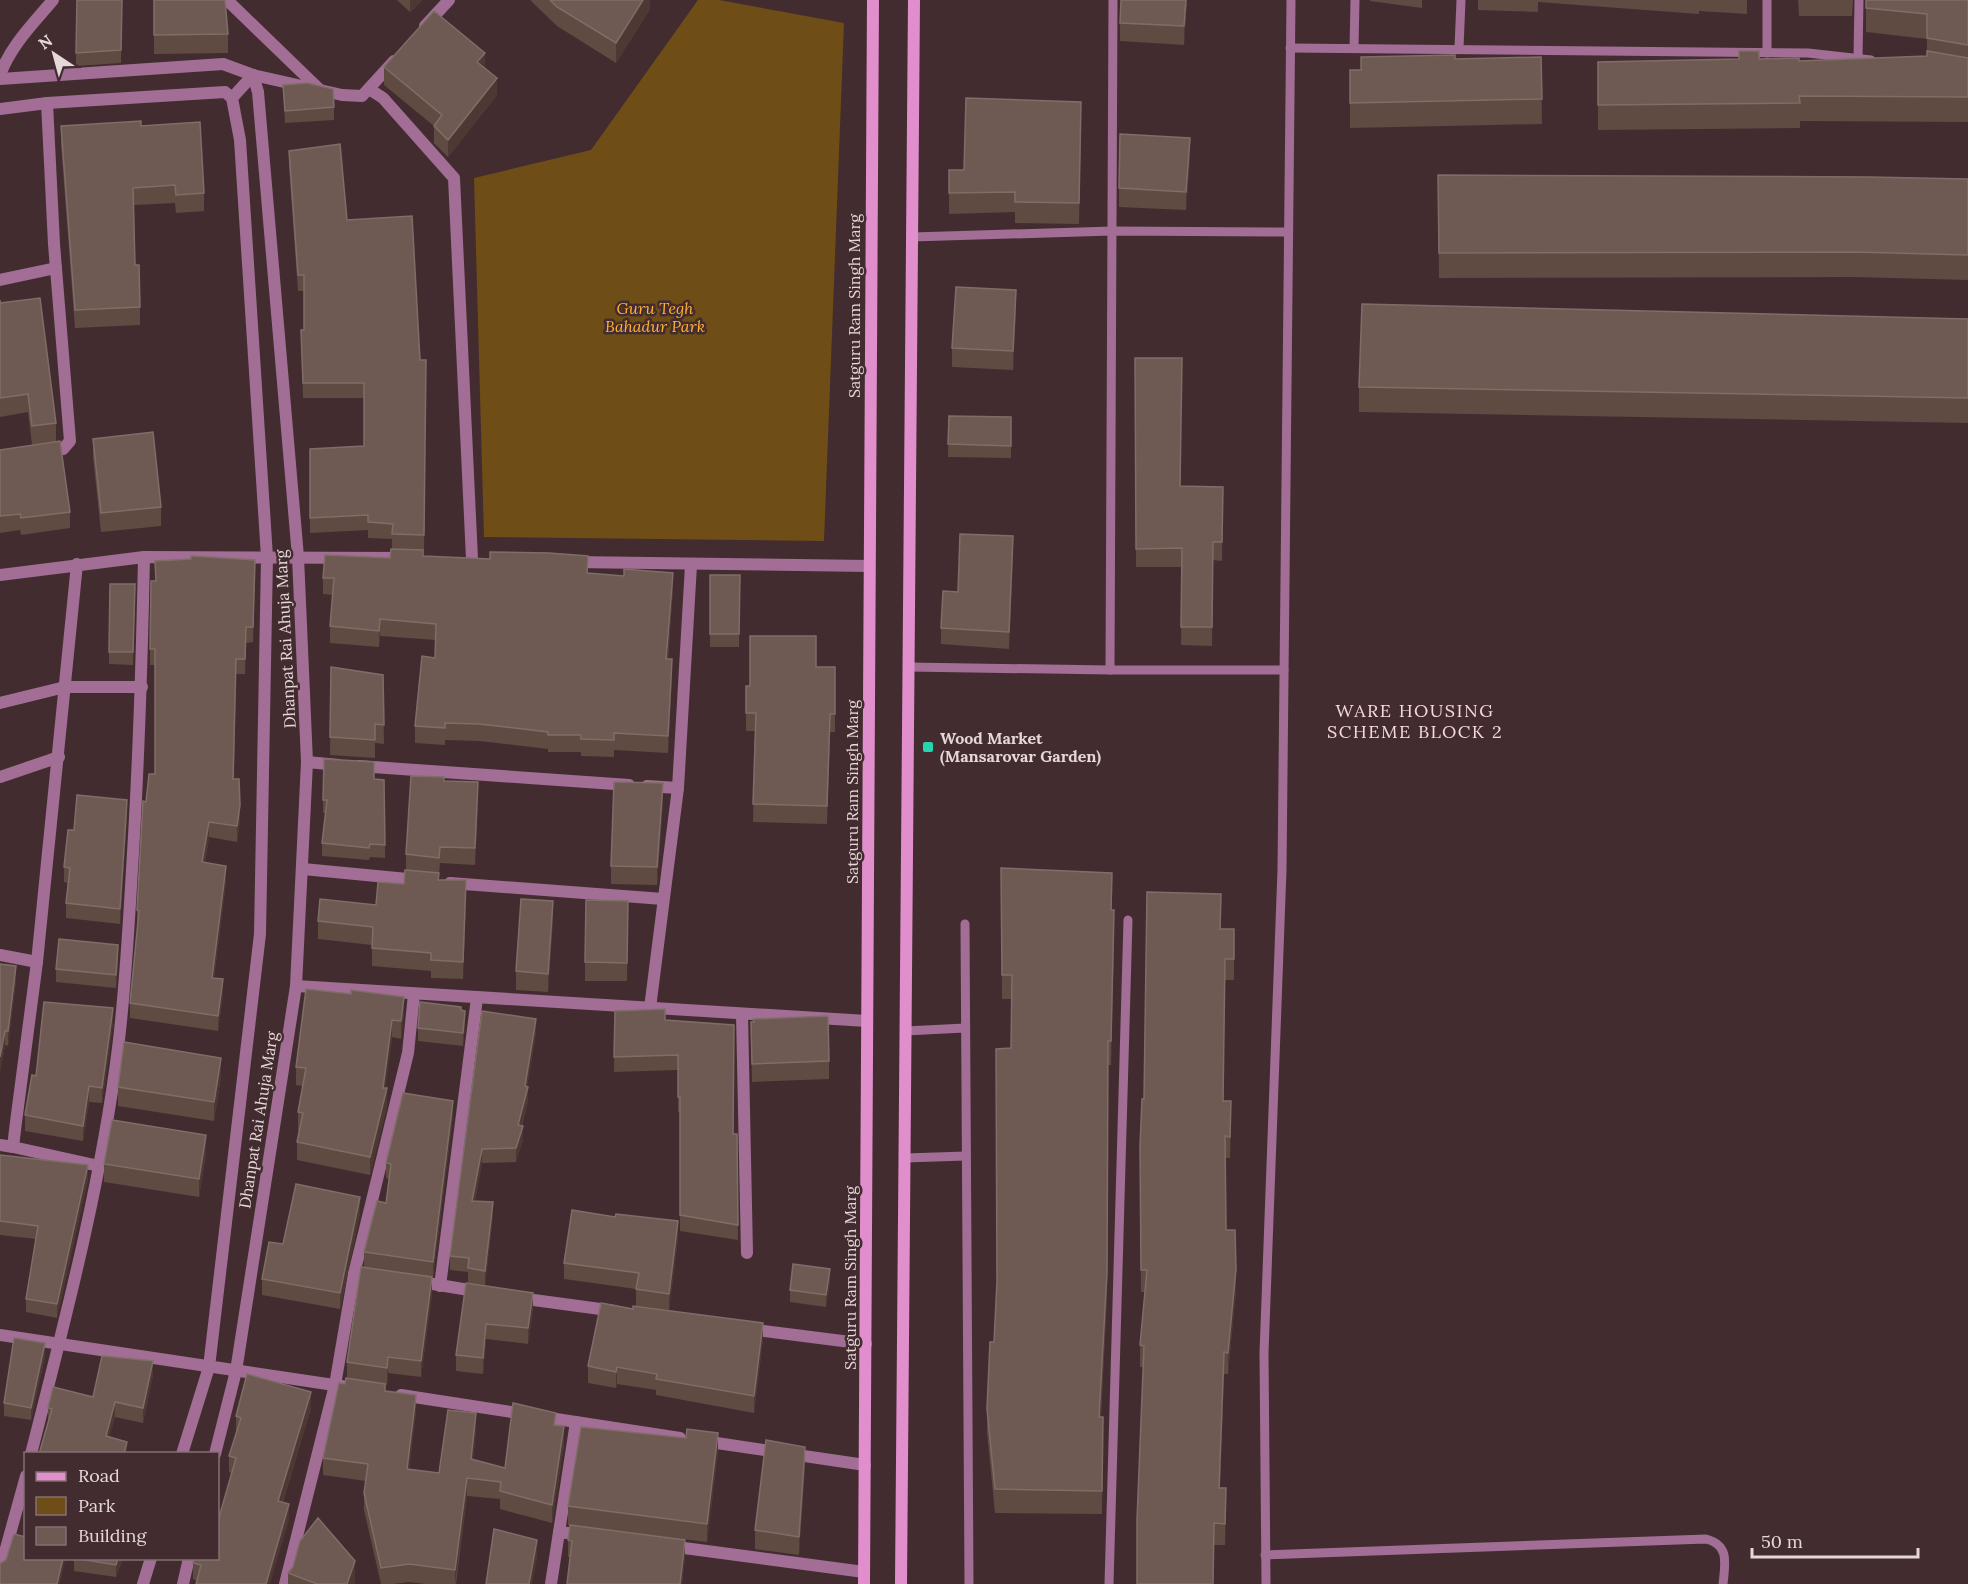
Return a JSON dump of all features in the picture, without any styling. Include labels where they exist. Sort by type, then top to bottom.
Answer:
[{"type":"main road","name":"Satguru Ram Singh Marg","points":[[864,1578],[873,0]]},
{"type":"main road","points":[[901,1584],[914,0]]},
{"type":"street","points":[[53,0],[18,41],[7,57],[0,77],[210,63],[237,67],[253,75],[320,90],[362,96],[401,53]]},
{"type":"street","points":[[227,0],[320,90]]},
{"type":"street","points":[[417,36],[449,0]]},
{"type":"street","points":[[0,108],[47,103],[225,93],[232,98],[253,75]]},
{"type":"street","name":"Dhanpat Rai Ahuja Marg","points":[[216,1452],[236,1371],[296,986],[307,762],[298,557],[258,92],[253,75]]},
{"type":"street","points":[[369,89],[383,98],[454,178],[472,559]]},
{"type":"street","name":"Dhanpat Rai Ahuja Marg","points":[[183,1452],[209,1367],[260,934],[267,557],[240,140],[232,98]]},
{"type":"street","points":[[31,453],[63,448],[70,441],[56,268],[47,103]]},
{"type":"street","points":[[0,280],[56,268]]},
{"type":"street","points":[[0,575],[144,557],[416,558]]},
{"type":"street","points":[[32,1452],[59,1344],[99,1166],[118,1048],[142,687],[144,557]]},
{"type":"street","points":[[564,562],[869,566]]},
{"type":"street","points":[[77,564],[37,962],[6,1146],[99,1166]]},
{"type":"street","points":[[650,1008],[678,788],[691,565]]},
{"type":"street","points":[[0,703],[65,687],[142,687]]},
{"type":"street","points":[[0,777],[59,757]]},
{"type":"street","points":[[307,762],[678,788]]},
{"type":"street","points":[[303,869],[506,888],[663,899]]},
{"type":"street","points":[[0,955],[37,962]]},
{"type":"street","points":[[296,986],[867,1021]]},
{"type":"street","points":[[285,1584],[335,1385],[354,1274],[408,1053],[414,994]]},
{"type":"street","points":[[440,1286],[477,998]]},
{"type":"street","points":[[742,1014],[747,1252]]},
{"type":"street","points":[[354,1274],[385,1277]]},
{"type":"street","points":[[405,1279],[505,1296],[629,1313]]},
{"type":"street","points":[[736,1327],[866,1344]]},
{"type":"street","points":[[0,1335],[369,1390]]},
{"type":"street","points":[[392,1394],[865,1465]]},
{"type":"street","points":[[551,1584],[576,1422]]},
{"type":"street","points":[[0,1570],[24,1483]]},
{"type":"street","points":[[560,1532],[595,1537]]},
{"type":"street","points":[[653,1544],[864,1578]]},
{"type":"street","points":[[143,1584],[150,1560]]},
{"type":"street","points":[[183,1584],[189,1560]]},
{"type":"lane","points":[[1110,670],[1113,0]]},
{"type":"lane","points":[[1266,1584],[1264,1353],[1282,870],[1291,0]]},
{"type":"lane","points":[[1354,48],[1355,0]]},
{"type":"lane","points":[[1460,48],[1461,0]]},
{"type":"lane","points":[[1767,0],[1767,53]]},
{"type":"lane","points":[[1858,58],[1859,0]]},
{"type":"lane","points":[[1290,48],[1767,53],[1858,58],[1880,62]]},
{"type":"lane","points":[[912,237],[1112,231],[1288,232]]},
{"type":"lane","points":[[909,667],[1284,670]]},
{"type":"lane","points":[[1109,1584],[1128,920]]},
{"type":"lane","points":[[965,924],[969,1584]]},
{"type":"lane","points":[[905,1031],[965,1028]]},
{"type":"lane","points":[[905,1158],[966,1156]]},
{"type":"lane","points":[[1265,1555],[1707,1539],[1716,1541],[1723,1548],[1726,1557],[1723,1584]]},
{"type":"green space","name":"Guru Tegh Bahadur Park","points":[[698,0],[719,0],[844,23],[824,541],[484,537],[474,178],[591,150]]},
{"type":"building","points":[[77,0],[122,0],[121,50],[76,53]]},
{"type":"building","points":[[154,0],[225,0],[228,34],[154,35]]},
{"type":"building","points":[[550,0],[643,0],[616,43],[557,7]]},
{"type":"building","points":[[1121,0],[1186,0],[1184,26],[1120,23]]},
{"type":"building","points":[[1866,0],[1968,0],[1968,45],[1927,38],[1927,14],[1866,8]]},
{"type":"building","points":[[434,11],[485,53],[477,62],[497,78],[448,140],[434,126],[442,115],[384,67]]},
{"type":"building","points":[[1739,51],[1759,51],[1759,59],[1799,58],[1799,61],[1927,56],[1927,51],[1968,58],[1968,97],[1799,96],[1800,103],[1598,105],[1598,62],[1739,59]]},
{"type":"building","points":[[1455,55],[1455,59],[1541,57],[1542,99],[1350,103],[1350,70],[1361,70],[1361,57]]},
{"type":"building","points":[[307,83],[333,89],[334,107],[285,111],[283,85]]},
{"type":"building","points":[[966,98],[1081,102],[1079,203],[1015,202],[1015,192],[949,193],[949,170],[964,170]]},
{"type":"building","points":[[141,121],[141,126],[200,122],[204,193],[176,195],[175,185],[133,188],[135,265],[139,265],[140,307],[75,310],[61,126]]},
{"type":"building","points":[[1120,134],[1190,138],[1186,192],[1119,188]]},
{"type":"building","points":[[340,144],[347,220],[412,216],[420,360],[426,360],[424,535],[392,534],[393,524],[368,522],[368,515],[310,518],[310,449],[364,446],[364,383],[303,383],[301,330],[304,330],[304,275],[298,275],[289,151]]},
{"type":"building","points":[[1438,175],[1968,179],[1968,255],[1855,252],[1439,253]]},
{"type":"building","points":[[956,287],[1016,290],[1013,351],[952,348]]},
{"type":"building","points":[[40,298],[56,423],[32,426],[28,394],[0,398],[0,303]]},
{"type":"building","points":[[1362,304],[1968,319],[1968,398],[1359,387]]},
{"type":"building","points":[[1135,358],[1182,358],[1180,486],[1223,487],[1222,542],[1213,542],[1212,627],[1181,627],[1182,548],[1136,549]]},
{"type":"building","points":[[949,416],[1011,417],[1011,446],[948,444]]},
{"type":"building","points":[[153,432],[161,507],[101,513],[93,439]]},
{"type":"building","points":[[60,441],[70,512],[21,518],[20,514],[0,516],[0,450]]},
{"type":"building","points":[[960,534],[1013,536],[1009,632],[941,628],[943,591],[958,592]]},
{"type":"building","points":[[391,549],[423,550],[423,556],[490,559],[490,552],[588,556],[587,573],[624,576],[624,569],[673,573],[666,659],[672,659],[668,736],[614,733],[614,740],[581,739],[581,735],[548,735],[548,732],[479,724],[445,723],[445,728],[415,726],[422,656],[435,658],[436,624],[380,619],[379,631],[330,626],[334,578],[323,578],[325,555],[390,558]]},
{"type":"building","points":[[191,556],[255,560],[253,627],[246,627],[245,659],[236,659],[233,779],[239,779],[240,805],[237,826],[209,822],[202,862],[226,866],[212,978],[223,979],[218,1016],[130,1003],[139,911],[137,910],[143,801],[146,802],[149,774],[155,774],[155,649],[150,649],[151,581],[156,581],[155,561],[191,559]]},
{"type":"building","points":[[710,575],[740,575],[739,634],[710,634]]},
{"type":"building","points":[[110,584],[135,584],[133,652],[109,652]]},
{"type":"building","points":[[750,636],[816,636],[816,667],[835,667],[835,714],[830,714],[827,806],[753,804],[756,713],[746,713],[746,686],[750,686]]},
{"type":"building","points":[[331,667],[383,675],[384,725],[375,724],[375,740],[330,737]]},
{"type":"building","points":[[324,759],[374,762],[374,779],[384,780],[385,845],[370,844],[369,848],[322,843],[327,800],[323,800]]},
{"type":"building","points":[[411,776],[444,777],[444,781],[478,782],[475,848],[440,847],[439,858],[406,854]]},
{"type":"building","points":[[614,782],[663,783],[657,867],[611,866]]},
{"type":"building","points":[[77,795],[127,800],[120,909],[66,903],[70,868],[64,867],[68,830],[74,830]]},
{"type":"building","points":[[1001,868],[1112,873],[1111,910],[1114,910],[1111,1041],[1108,1041],[1107,1273],[1099,1417],[1103,1417],[1102,1491],[995,1489],[987,1409],[990,1342],[994,1342],[997,1281],[996,1049],[1011,1048],[1012,975],[1002,975]]},
{"type":"building","points":[[405,870],[439,873],[438,880],[466,880],[463,962],[431,960],[431,953],[372,948],[373,927],[318,921],[320,899],[376,905],[378,882],[404,884]]},
{"type":"building","points":[[1147,892],[1221,894],[1220,929],[1234,929],[1234,959],[1225,959],[1223,1101],[1231,1101],[1230,1137],[1225,1136],[1226,1230],[1235,1230],[1236,1269],[1228,1353],[1224,1352],[1219,1488],[1226,1488],[1225,1524],[1214,1523],[1213,1584],[1137,1584],[1137,1520],[1144,1346],[1140,1345],[1147,1270],[1141,1270],[1140,1146],[1142,1099],[1144,1099]]},
{"type":"building","points":[[521,899],[553,901],[548,974],[516,971]]},
{"type":"building","points":[[586,900],[628,901],[627,963],[585,962]]},
{"type":"building","points":[[59,939],[118,945],[116,975],[56,969]]},
{"type":"building","points":[[0,964],[16,966],[8,1031],[5,1031],[0,1057]]},
{"type":"building","points":[[306,989],[351,994],[351,990],[404,997],[401,1021],[392,1020],[383,1088],[387,1088],[370,1157],[297,1142],[303,1113],[298,1112],[306,1068],[296,1067]]},
{"type":"building","points":[[44,1002],[113,1008],[102,1088],[89,1086],[83,1126],[25,1115],[32,1075],[36,1076]]},
{"type":"building","points":[[420,1002],[461,1007],[461,1010],[465,1011],[463,1033],[418,1028]]},
{"type":"building","points":[[665,1009],[665,1020],[734,1025],[733,1134],[737,1134],[738,1225],[680,1215],[678,1055],[614,1057],[615,1011]]},
{"type":"building","points":[[482,1011],[536,1019],[525,1086],[528,1087],[518,1125],[523,1126],[516,1148],[482,1149],[472,1201],[493,1202],[485,1271],[468,1268],[469,1258],[450,1256]]},
{"type":"building","points":[[828,1016],[829,1061],[752,1064],[751,1022],[754,1022],[753,1019]]},
{"type":"building","points":[[124,1042],[221,1058],[214,1102],[118,1087]]},
{"type":"building","points":[[403,1093],[453,1101],[433,1262],[364,1252],[377,1201],[386,1203],[391,1164],[386,1163]]},
{"type":"building","points":[[112,1120],[206,1135],[199,1179],[104,1164]]},
{"type":"building","points":[[0,1155],[88,1165],[57,1304],[26,1299],[38,1226],[0,1221]]},
{"type":"building","points":[[296,1184],[360,1197],[340,1293],[262,1279],[269,1242],[283,1244]]},
{"type":"building","points":[[572,1210],[615,1217],[616,1214],[678,1221],[669,1294],[636,1289],[639,1273],[564,1263]]},
{"type":"building","points":[[793,1264],[830,1269],[826,1295],[790,1290]]},
{"type":"building","points":[[361,1267],[432,1277],[421,1361],[388,1357],[387,1368],[347,1362]]},
{"type":"building","points":[[466,1283],[533,1293],[528,1328],[486,1324],[483,1358],[456,1355]]},
{"type":"building","points":[[601,1303],[633,1309],[633,1306],[763,1323],[754,1396],[656,1379],[657,1374],[617,1367],[616,1372],[588,1366]]},
{"type":"building","points":[[14,1338],[45,1343],[31,1408],[4,1403]]},
{"type":"building","points":[[102,1356],[153,1361],[143,1408],[115,1402],[106,1436],[127,1442],[124,1452],[40,1452],[52,1409],[48,1408],[53,1387],[93,1397]]},
{"type":"building","points":[[247,1374],[311,1392],[278,1501],[289,1504],[266,1584],[196,1584],[201,1565],[193,1563],[194,1560],[219,1560],[219,1518],[236,1458],[229,1456],[241,1418],[236,1416]]},
{"type":"building","points":[[346,1378],[385,1384],[385,1391],[416,1395],[407,1469],[439,1473],[448,1410],[476,1413],[471,1459],[505,1468],[513,1403],[556,1413],[554,1425],[564,1426],[552,1505],[500,1491],[501,1482],[467,1478],[455,1570],[409,1564],[381,1568],[364,1493],[368,1464],[323,1458],[339,1383],[345,1384]]},
{"type":"building","points":[[581,1427],[686,1438],[687,1429],[718,1433],[707,1524],[568,1506]]},
{"type":"building","points":[[766,1440],[805,1447],[799,1537],[755,1530]]},
{"type":"building","points":[[318,1518],[355,1561],[347,1584],[317,1584],[288,1573],[293,1567],[300,1541]]},
{"type":"building","points":[[570,1525],[685,1540],[680,1584],[567,1584],[572,1541],[568,1540]]},
{"type":"building","points":[[494,1529],[537,1540],[529,1584],[486,1584]]},
{"type":"building","points":[[14,1534],[24,1536],[24,1560],[63,1560],[57,1584],[0,1584],[0,1563],[6,1560]]},
{"type":"building","points":[[86,1560],[117,1560],[116,1565]]},
{"type":"place","name":"Wood Market (Mansarovar Garden)","points":[[928,747]]},
{"type":"district","name":"WARE HOUSING SCHEME BLOCK 2","points":[[1415,720]]}]
